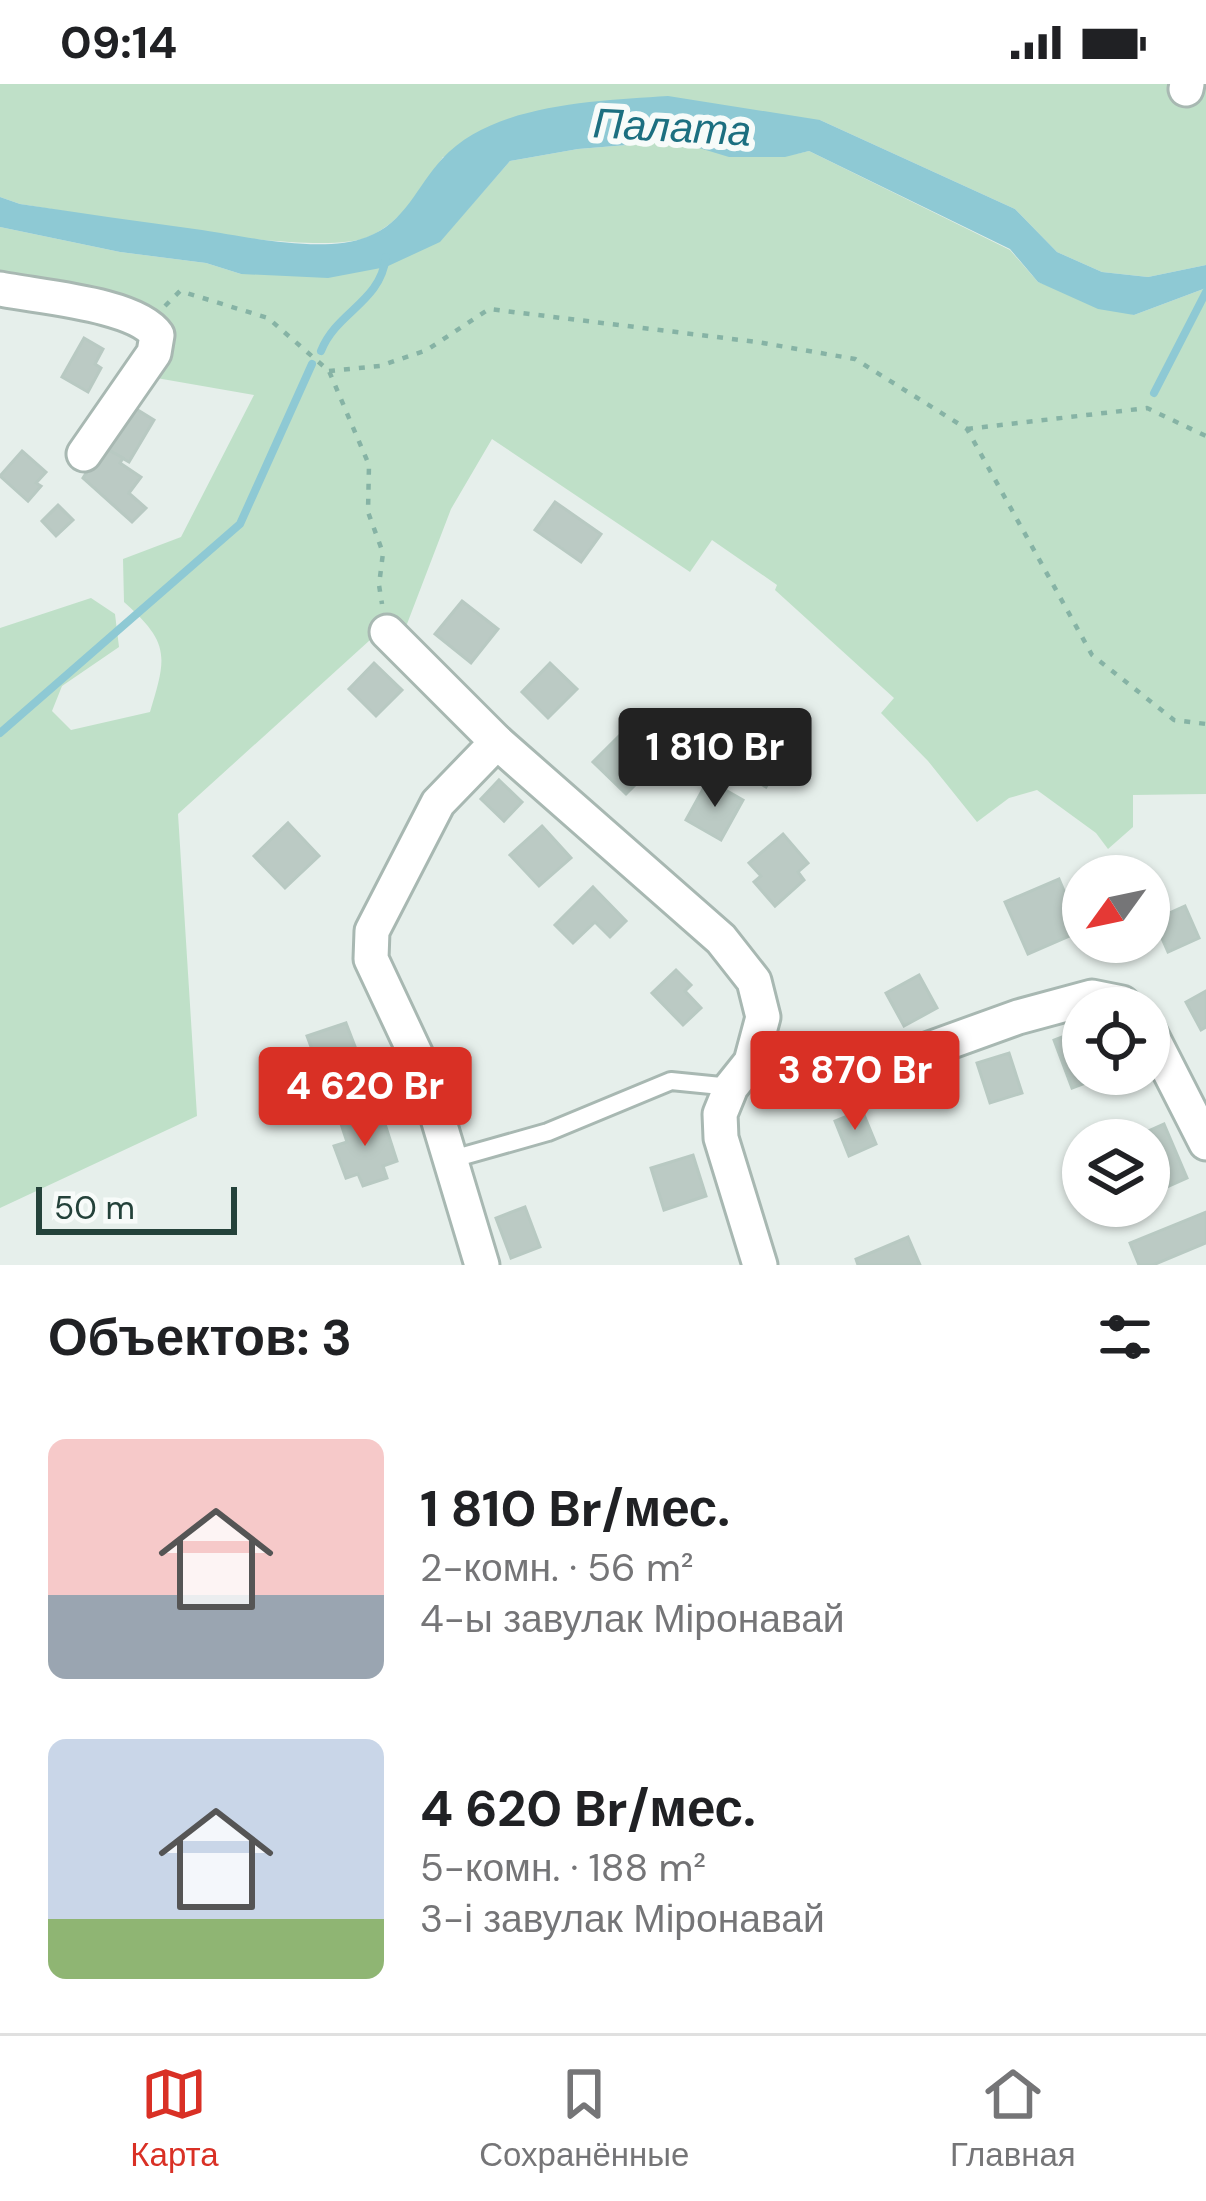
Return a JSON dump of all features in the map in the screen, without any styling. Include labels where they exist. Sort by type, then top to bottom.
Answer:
[{"type":"street","points":[[0,289],[109,308],[148,322],[157,335],[154,352],[84,454]]},
{"type":"street","points":[[387,632],[496,742],[721,939],[754,981],[763,1017],[720,1114],[721,1138],[760,1265]]},
{"type":"street","points":[[482,1265],[424,1072],[371,958],[372,931],[438,803],[496,742]]},
{"type":"street","points":[[741,1074],[792,1060],[852,1077],[1062,1006]]},
{"type":"street","points":[[1170,1072],[1206,1143]]},
{"type":"lane","points":[[449,1160],[548,1132],[671,1081],[741,1074]]},
{"type":"path","points":[[148,322],[180,291],[268,318],[329,371],[369,465],[368,512],[382,553],[380,585],[387,632]]},
{"type":"path","points":[[329,371],[380,366],[427,350],[489,309],[757,342],[854,359],[967,429],[1093,655],[1174,721],[1206,724]]},
{"type":"path","points":[[967,429],[1147,408],[1206,436]]},
{"type":"green space","points":[[0,84],[1206,84],[1206,265],[1148,277],[1102,272],[1057,252],[1015,209],[820,120],[443,157],[392,222],[368,237],[341,242],[253,239],[146,225],[0,197]]},
{"type":"green space","points":[[676,141],[742,156],[809,151],[1010,250],[1038,282],[1134,315],[1206,288],[1206,794],[1133,795],[1133,827],[1108,849],[1096,833],[1037,790],[1009,798],[977,822],[881,713],[894,698],[775,590],[777,585],[712,540],[690,572],[492,439],[451,509],[407,624],[370,640],[178,814],[197,1116],[0,1208],[0,628],[91,598],[115,614],[119,647],[62,686],[52,711],[71,730],[150,712],[160,677],[161,651],[150,629],[124,602],[123,559],[181,537],[254,395],[145,376],[155,363],[166,319],[162,313],[147,316],[0,277],[0,227],[120,252],[206,263],[241,274],[439,242],[510,161],[578,149]]},
{"type":"water","name":"Палата","points":[[668,96],[820,120],[1015,209],[1057,252],[1102,272],[1148,277],[1206,265],[1206,288],[1134,315],[1098,309],[1038,282],[1010,249],[809,151],[785,157],[729,157],[676,141],[578,149],[510,161],[440,242],[386,267],[328,278],[241,274],[206,263],[120,252],[0,227],[0,197],[20,204],[263,240],[349,242],[391,223],[442,159],[489,126],[548,108]]},
{"type":"building","points":[[84,338],[103,349],[95,364],[101,368],[88,392],[62,377]]},
{"type":"building","points":[[133,407],[154,420],[129,462],[103,447]]},
{"type":"building","points":[[103,447],[123,458],[120,463],[141,477],[129,493],[146,508],[132,522],[83,478]]},
{"type":"building","points":[[22,451],[46,472],[28,501],[0,476]]},
{"type":"building","points":[[555,502],[601,534],[581,562],[535,530]]},
{"type":"building","points":[[58,505],[73,520],[56,536],[42,521]]},
{"type":"building","points":[[462,601],[498,629],[471,663],[435,634]]},
{"type":"building","points":[[374,663],[402,690],[376,716],[349,689]]},
{"type":"building","points":[[550,663],[577,689],[548,718],[522,692]]},
{"type":"building","points":[[729,729],[782,760],[766,787],[713,756]]},
{"type":"building","points":[[621,734],[654,766],[626,794],[593,762]]},
{"type":"building","points":[[499,780],[522,802],[504,821],[481,799]]},
{"type":"building","points":[[708,780],[743,800],[721,840],[686,820]]},
{"type":"building","points":[[288,823],[319,856],[285,888],[254,856]]},
{"type":"building","points":[[542,826],[571,858],[539,886],[510,855]]},
{"type":"building","points":[[783,834],[808,863],[798,872],[804,880],[775,906],[754,882],[761,876],[749,863]]},
{"type":"building","points":[[1059,879],[1062,939],[1028,954],[1005,902]]},
{"type":"building","points":[[593,887],[626,921],[610,937],[595,922],[573,943],[555,925]]},
{"type":"building","points":[[1185,906],[1199,938],[1170,951],[1170,913]]},
{"type":"building","points":[[676,970],[691,985],[685,991],[701,1008],[683,1025],[652,993]]},
{"type":"building","points":[[919,975],[937,1008],[904,1026],[886,993]]},
{"type":"building","points":[[1206,991],[1206,1027],[1201,1030],[1186,1002]]},
{"type":"building","points":[[346,1023],[356,1049],[317,1063],[307,1036]]},
{"type":"building","points":[[1062,1037],[1062,1061],[1054,1040]]},
{"type":"building","points":[[1009,1053],[1022,1093],[990,1103],[977,1063]]},
{"type":"building","points":[[862,1110],[876,1144],[849,1156],[835,1121]]},
{"type":"building","points":[[371,1111],[377,1127],[385,1124],[397,1161],[383,1166],[387,1178],[363,1186],[358,1174],[346,1178],[334,1146],[347,1142],[340,1121]]},
{"type":"building","points":[[1170,1138],[1187,1178],[1170,1186]]},
{"type":"building","points":[[693,1155],[706,1196],[664,1210],[651,1168]]},
{"type":"building","points":[[525,1207],[540,1247],[511,1258],[496,1218]]},
{"type":"building","points":[[1206,1212],[1206,1243],[1153,1265],[1139,1265],[1130,1243]]},
{"type":"building","points":[[908,1237],[920,1265],[858,1265],[856,1259]]},
{"type":"waterway","points":[[321,351],[337,326],[376,285],[386,257]]},
{"type":"waterway","points":[[1154,393],[1206,292]]},
{"type":"waterway","points":[[0,733],[240,524],[312,364]]}]
